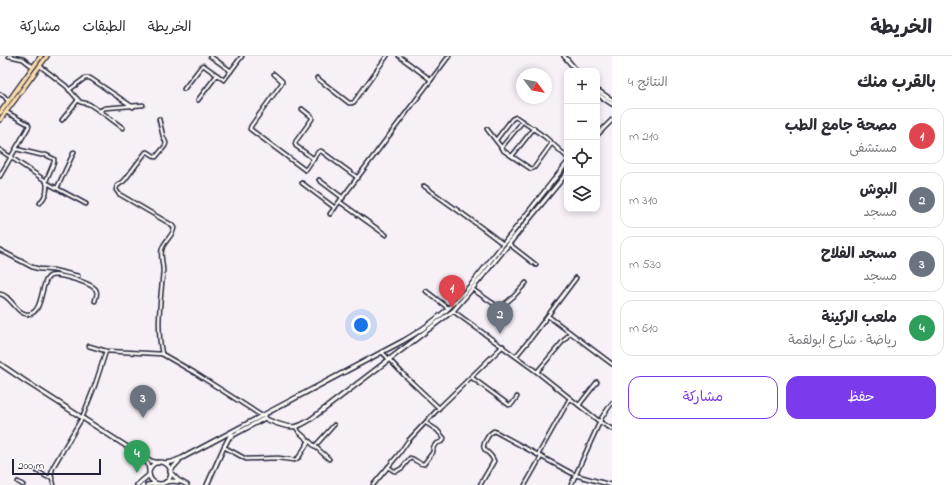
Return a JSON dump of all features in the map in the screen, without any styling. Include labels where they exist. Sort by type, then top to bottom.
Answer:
[{"type":"main road","points":[[0,120],[47,56]]},
{"type":"main road","points":[[0,112],[40,58]]},
{"type":"street","points":[[9,56],[23,59],[33,67]]},
{"type":"street","points":[[35,56],[40,58]]},
{"type":"street","points":[[210,56],[231,71]]},
{"type":"street","points":[[184,89],[202,66],[224,80],[242,56]]},
{"type":"street","points":[[317,78],[349,103],[352,103],[387,56]]},
{"type":"street","points":[[399,56],[431,80]]},
{"type":"street","points":[[330,214],[449,56]]},
{"type":"street","points":[[563,56],[573,68]]},
{"type":"street","points":[[40,66],[66,86],[81,103],[89,104],[123,128]]},
{"type":"street","points":[[274,74],[282,81],[282,83],[250,129],[305,170],[320,151],[322,151],[358,178]]},
{"type":"street","points":[[198,100],[217,75]]},
{"type":"street","points":[[69,90],[85,78],[90,78],[133,107]]},
{"type":"street","points":[[600,92],[612,100]]},
{"type":"street","points":[[0,94],[8,101]]},
{"type":"street","points":[[600,96],[612,104]]},
{"type":"street","points":[[62,120],[78,100]]},
{"type":"street","points":[[99,111],[105,108],[133,107],[143,105]]},
{"type":"street","points":[[302,109],[312,117],[312,120],[295,144],[314,159]]},
{"type":"street","points":[[0,176],[29,126],[6,112]]},
{"type":"street","points":[[496,140],[514,118],[518,117],[534,128],[564,154]]},
{"type":"street","points":[[159,119],[166,143],[165,146],[156,157],[146,152],[124,180],[117,186],[116,190],[119,194],[174,228],[174,232],[164,243],[162,250],[163,268],[159,327],[162,354]]},
{"type":"street","points":[[600,132],[612,120]]},
{"type":"street","points":[[501,148],[523,121]]},
{"type":"street","points":[[512,157],[534,128]]},
{"type":"street","points":[[487,129],[505,152],[530,169],[533,169],[552,144]]},
{"type":"street","points":[[16,149],[38,155],[46,155],[54,159],[47,182],[47,192],[40,204]]},
{"type":"street","points":[[0,150],[47,182],[86,204]]},
{"type":"street","points":[[57,188],[74,152]]},
{"type":"street","points":[[230,438],[264,417],[413,336],[449,309],[471,285],[564,167]]},
{"type":"street","points":[[89,346],[106,351],[162,354],[264,417],[286,427],[296,427],[309,421],[453,311],[565,176]]},
{"type":"street","points":[[319,180],[343,198]]},
{"type":"street","points":[[302,183],[335,208]]},
{"type":"street","points":[[424,186],[482,227],[503,244]]},
{"type":"street","points":[[340,202],[386,235]]},
{"type":"street","points":[[537,202],[541,205]]},
{"type":"street","points":[[509,244],[536,265]]},
{"type":"street","points":[[0,250],[39,269],[53,270],[78,276]]},
{"type":"street","points":[[0,294],[6,296],[14,306],[24,314],[31,314],[40,302],[47,278],[56,275],[72,278],[93,286],[97,295],[95,301]]},
{"type":"street","points":[[516,356],[576,278]]},
{"type":"street","points":[[472,289],[500,308],[526,283]]},
{"type":"street","points":[[426,291],[449,309]]},
{"type":"street","points":[[453,311],[503,346],[579,404],[600,422],[612,429]]},
{"type":"street","points":[[548,316],[612,364]]},
{"type":"street","points":[[537,372],[570,333]]},
{"type":"street","points":[[413,336],[416,340]]},
{"type":"street","points":[[373,485],[408,441],[439,408],[503,346]]},
{"type":"street","points":[[54,485],[51,477],[53,467],[82,418],[106,351]]},
{"type":"street","points":[[382,352],[439,408]]},
{"type":"street","points":[[0,364],[140,455],[158,463],[172,462],[182,458],[264,417]]},
{"type":"street","points":[[471,377],[509,405],[512,404],[517,397]]},
{"type":"street","points":[[579,404],[597,382]]},
{"type":"street","points":[[526,485],[570,398]]},
{"type":"street","points":[[571,485],[604,414],[612,403]]},
{"type":"street","points":[[388,467],[397,472],[410,458],[422,464],[427,462],[436,443],[443,441],[444,438],[437,430],[426,422]]},
{"type":"street","points":[[315,446],[334,425]]},
{"type":"street","points":[[296,427],[299,432],[329,458]]},
{"type":"street","points":[[480,485],[494,460],[483,446],[488,436],[492,432],[496,431],[575,475],[611,485]]},
{"type":"street","points":[[207,485],[224,446],[230,438],[232,432]]},
{"type":"street","points":[[224,446],[246,459],[278,458],[295,460],[299,457],[309,441]]},
{"type":"street","points":[[140,455],[148,464],[151,480],[157,484]]},
{"type":"street","points":[[166,482],[170,477],[170,471],[173,466],[182,458]]},
{"type":"street","points":[[137,485],[149,474],[152,466],[158,463]]},
{"type":"street","points":[[164,463],[168,466],[170,471],[177,479],[185,484]]},
{"type":"street","points":[[37,471],[47,477],[51,477]]},
{"type":"street","points":[[147,485],[176,481],[185,484]]},
{"type":"street","points":[[18,482],[24,485]]},
{"type":"place","name":"مصحة جامع الطب","points":[[452,308]]},
{"type":"place","name":"البوش","points":[[500,334]]},
{"type":"place","name":"مسجد الفلاح","points":[[143,418]]},
{"type":"place","name":"ملعب الركينة","points":[[137,473]]}]
